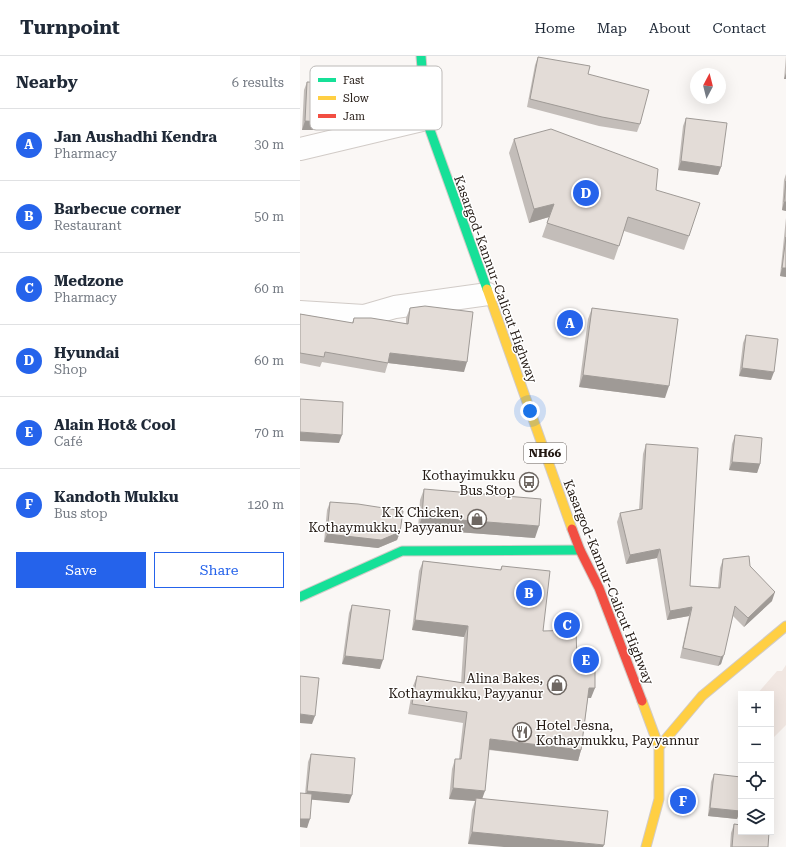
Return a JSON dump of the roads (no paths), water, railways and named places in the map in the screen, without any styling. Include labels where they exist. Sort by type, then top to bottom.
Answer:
[{"type":"main road","name":"Kasargod-Kannur-Calicut Highway","points":[[421,56],[422,66]]},
{"type":"main road","name":"Kasargod-Kannur-Calicut Highway","points":[[430,130],[580,550],[599,588],[660,747],[659,799],[646,847]]},
{"type":"main road","points":[[300,597],[402,551],[580,550]]},
{"type":"main road","points":[[660,747],[702,696],[786,626]]},
{"type":"street","points":[[300,149],[380,130]]},
{"type":"street","points":[[300,312],[364,316],[395,307],[488,294]]},
{"type":"place","name":"Hyundai","points":[[586,193]]},
{"type":"place","name":"Jan Aushadhi Kendra","points":[[570,323]]},
{"type":"place","name":"Kothayimukku Bus Stop","points":[[529,482]]},
{"type":"place","name":"K K Chicken, Kothaymukku, Payyanur","points":[[477,519]]},
{"type":"place","name":"Barbecue corner","points":[[529,593]]},
{"type":"place","name":"Medzone","points":[[567,625]]},
{"type":"place","name":"Alain Hot& Cool","points":[[586,660]]},
{"type":"place","name":"Alina Bakes, Kothaymukku, Payyanur","points":[[557,685]]},
{"type":"place","name":"Hotel Jesna, Kothaymukku, Payyannur","points":[[522,732]]},
{"type":"place","name":"Kandoth Mukku","points":[[683,801]]}]
